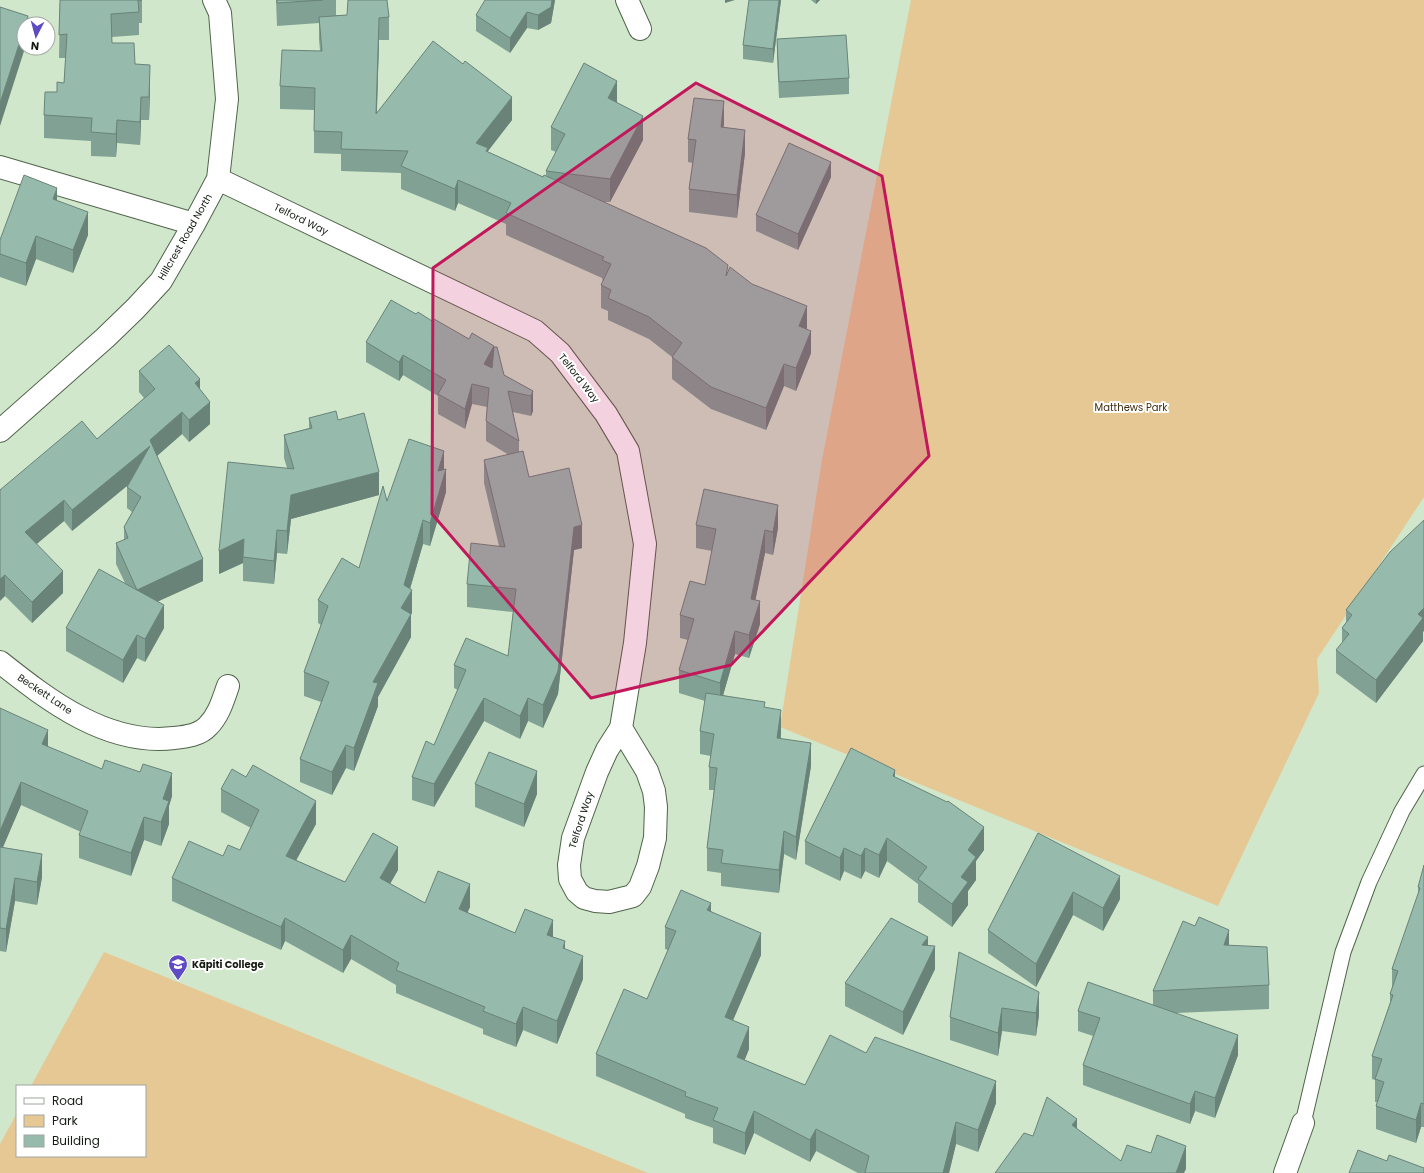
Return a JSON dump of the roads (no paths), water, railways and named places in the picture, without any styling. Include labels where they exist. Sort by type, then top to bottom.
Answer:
[{"type":"street","name":"Hillcrest Road North","points":[[0,431],[135,309],[161,281],[218,179],[227,99],[220,13],[214,0]]},
{"type":"street","points":[[627,0],[640,29]]},
{"type":"street","points":[[0,167],[194,224]]},
{"type":"street","name":"Telford Way","points":[[218,179],[535,331],[560,353],[606,414],[628,450],[645,544],[635,643],[621,728],[597,772],[573,838],[569,865],[570,879],[577,892],[584,898],[595,901],[609,902],[634,896],[646,873],[655,838],[656,807],[654,791],[647,771],[621,728]]},
{"type":"street","name":"Beckett Lane","points":[[0,662],[39,693],[68,712],[95,725],[122,734],[145,738],[170,739],[190,736],[207,727],[218,712],[228,686]]},
{"type":"street","points":[[1285,1173],[1303,1123]]},
{"type":"lane","points":[[1303,1123],[1343,952],[1352,926],[1369,882],[1402,811],[1424,774]]},
{"type":"place","name":"Kāpiti College","points":[[178,981]]},
{"type":"park label","name":"Matthews Park","points":[[1131,407]]}]
